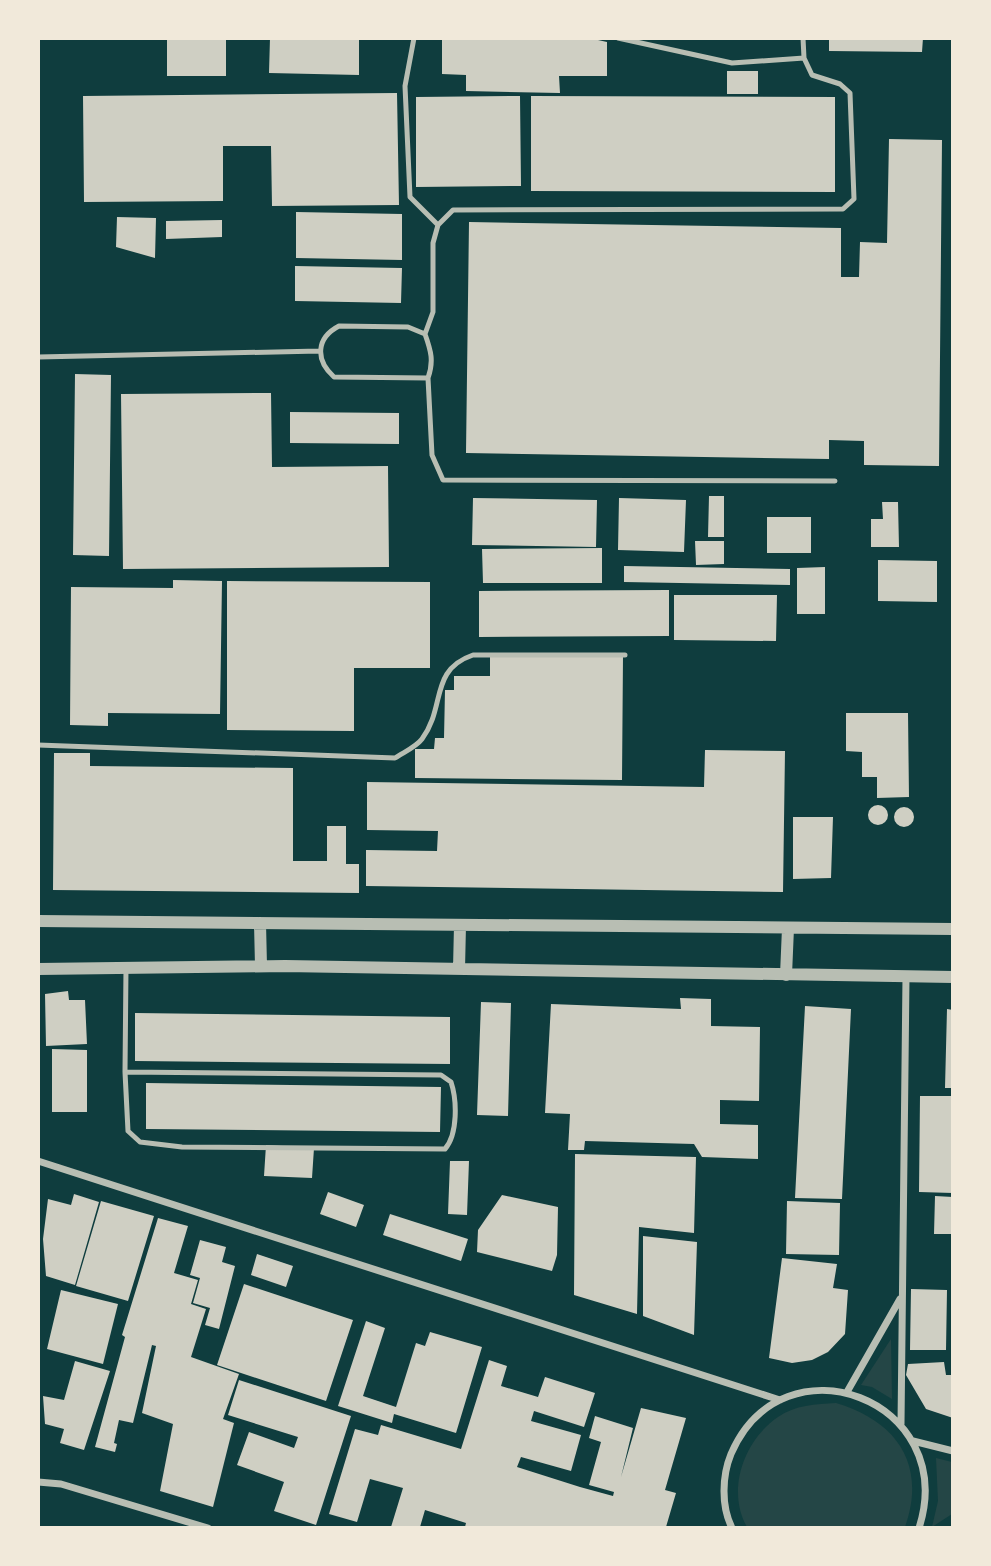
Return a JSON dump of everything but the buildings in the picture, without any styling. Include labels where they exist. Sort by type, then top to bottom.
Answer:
[{"type":"street","points":[[38,921],[953,929]]},
{"type":"street","points":[[260,923],[261,966]]},
{"type":"street","points":[[459,969],[460,925]]},
{"type":"street","points":[[786,975],[788,928]]},
{"type":"street","points":[[38,968],[261,966],[953,977]]},
{"type":"street","points":[[901,1424],[906,977]]},
{"type":"street","points":[[38,1161],[780,1400]]},
{"type":"street","points":[[847,1392],[901,1298]]},
{"type":"street","points":[[729,1525],[724,1493],[727,1464],[734,1447],[756,1416],[780,1400],[813,1390],[847,1392],[877,1404],[901,1424],[914,1441],[924,1468],[926,1497],[919,1528]]},
{"type":"street","points":[[914,1441],[953,1451]]},
{"type":"street","points":[[38,1482],[61,1483],[208,1528]]},
{"type":"lane","points":[[414,38],[405,86],[410,197],[438,225]]},
{"type":"lane","points":[[618,38],[732,62],[804,58]]},
{"type":"lane","points":[[803,38],[804,58],[812,75],[840,84],[850,93],[854,199],[843,209],[453,210],[438,225],[433,243],[433,312],[425,334],[432,352],[432,367],[428,378],[432,455],[443,481],[835,481]]},
{"type":"lane","points":[[425,334],[408,327],[339,326],[326,333],[319,351],[324,368],[334,377],[428,378]]},
{"type":"lane","points":[[38,357],[319,351]]},
{"type":"lane","points":[[38,745],[395,758],[421,741],[437,713],[443,676],[457,660],[473,655],[625,655]]},
{"type":"lane","points":[[125,1072],[441,1075],[452,1082],[454,1090],[454,1137],[445,1149],[182,1147],[140,1142],[128,1131],[125,1072],[126,968]]},
{"type":"shaded area","points":[[891,1339],[892,1399],[872,1387],[861,1385]]},
{"type":"shaded area","points":[[836,1403],[876,1421],[902,1448],[909,1465],[912,1484],[911,1505],[905,1527],[747,1527],[738,1497],[739,1482],[742,1467],[756,1439],[778,1417],[791,1410]]},
{"type":"shaded area","points":[[936,1458],[952,1462],[952,1514],[932,1527],[938,1501]]}]
